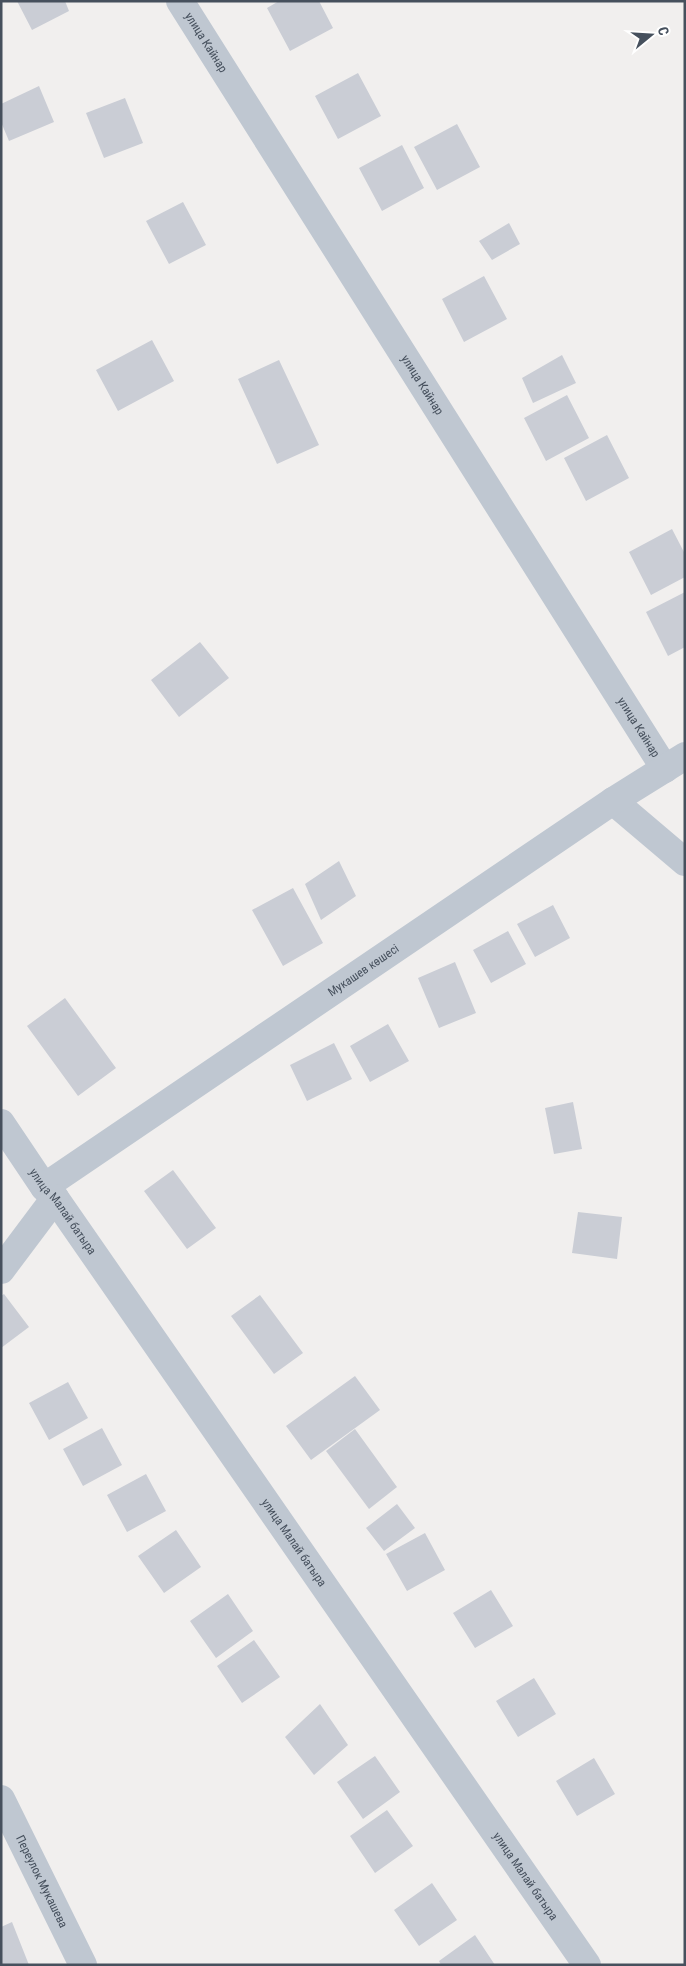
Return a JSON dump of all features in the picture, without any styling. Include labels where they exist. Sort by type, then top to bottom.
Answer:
[{"type":"street","name":"улица Кайнар","points":[[180,1],[675,762]]},
{"type":"street","name":"Мукашев көшесі","points":[[1,1270],[50,1193],[613,801],[675,762]]},
{"type":"street","points":[[613,801],[685,862]]},
{"type":"street","name":"улица Малай батыра","points":[[1,1123],[587,1965]]},
{"type":"street","name":"Переулок Мукашева","points":[[1,1799],[83,1965]]},
{"type":"building","points":[[17,1],[65,1],[69,11],[32,30]]},
{"type":"building","points":[[279,1],[319,1],[333,28],[290,51],[267,8]]},
{"type":"building","points":[[358,73],[381,116],[338,139],[315,96]]},
{"type":"building","points":[[39,86],[54,122],[9,141],[1,122],[1,104]]},
{"type":"building","points":[[125,98],[143,143],[104,158],[86,113]]},
{"type":"building","points":[[457,124],[480,167],[437,190],[414,147]]},
{"type":"building","points":[[402,145],[424,188],[382,211],[359,168]]},
{"type":"building","points":[[183,202],[206,245],[169,264],[146,221]]},
{"type":"building","points":[[509,223],[520,244],[492,260],[479,241]]},
{"type":"building","points":[[484,276],[507,319],[464,342],[442,299]]},
{"type":"building","points":[[152,340],[174,381],[118,411],[96,370]]},
{"type":"building","points":[[562,355],[576,383],[533,403],[522,378]]},
{"type":"building","points":[[279,360],[319,445],[277,464],[238,379]]},
{"type":"building","points":[[567,395],[589,438],[546,461],[524,418]]},
{"type":"building","points":[[607,435],[629,478],[586,501],[564,458]]},
{"type":"building","points":[[672,529],[685,554],[685,577],[651,595],[629,552]]},
{"type":"building","points":[[685,592],[685,647],[668,656],[646,612]]},
{"type":"building","points":[[200,642],[229,678],[179,717],[151,680]]},
{"type":"building","points":[[339,861],[356,896],[321,920],[305,884]]},
{"type":"building","points":[[293,888],[323,943],[283,966],[252,910]]},
{"type":"building","points":[[553,905],[570,938],[535,957],[517,924]]},
{"type":"building","points":[[508,931],[526,964],[491,983],[473,950]]},
{"type":"building","points":[[455,962],[476,1013],[439,1028],[418,978]]},
{"type":"building","points":[[65,998],[116,1068],[78,1096],[27,1026]]},
{"type":"building","points":[[388,1024],[409,1061],[370,1082],[350,1046]]},
{"type":"building","points":[[334,1043],[352,1079],[307,1101],[290,1065]]},
{"type":"building","points":[[573,1102],[582,1149],[554,1154],[545,1108]]},
{"type":"building","points":[[173,1170],[216,1228],[187,1249],[144,1191]]},
{"type":"building","points":[[578,1212],[622,1217],[617,1259],[572,1253]]},
{"type":"building","points":[[4,1294],[29,1327],[1,1348],[1,1296]]},
{"type":"building","points":[[260,1295],[303,1353],[274,1374],[231,1316]]},
{"type":"building","points":[[355,1376],[380,1410],[311,1460],[286,1426]]},
{"type":"building","points":[[68,1382],[88,1418],[49,1440],[29,1403]]},
{"type":"building","points":[[102,1428],[122,1465],[83,1486],[63,1449]]},
{"type":"building","points":[[355,1429],[397,1487],[369,1509],[326,1451]]},
{"type":"building","points":[[146,1474],[166,1511],[127,1532],[107,1495]]},
{"type":"building","points":[[397,1504],[415,1528],[384,1551],[366,1528]]},
{"type":"building","points":[[176,1530],[201,1567],[164,1593],[138,1556]]},
{"type":"building","points":[[425,1533],[445,1570],[407,1591],[386,1554]]},
{"type":"building","points":[[491,1590],[513,1626],[475,1648],[453,1613]]},
{"type":"building","points":[[228,1594],[253,1631],[216,1658],[190,1621]]},
{"type":"building","points":[[254,1640],[280,1677],[242,1703],[217,1666]]},
{"type":"building","points":[[534,1678],[556,1714],[518,1737],[496,1701]]},
{"type":"building","points":[[320,1704],[348,1745],[314,1775],[285,1737]]},
{"type":"building","points":[[375,1756],[400,1792],[363,1819],[337,1782]]},
{"type":"building","points":[[594,1758],[615,1794],[577,1816],[556,1781]]},
{"type":"building","points":[[387,1810],[413,1846],[375,1873],[350,1836]]},
{"type":"building","points":[[432,1883],[457,1920],[419,1946],[394,1910]]},
{"type":"building","points":[[12,1922],[29,1965],[1,1965],[1,1927]]},
{"type":"building","points":[[475,1935],[495,1965],[441,1965],[439,1961]]}]
